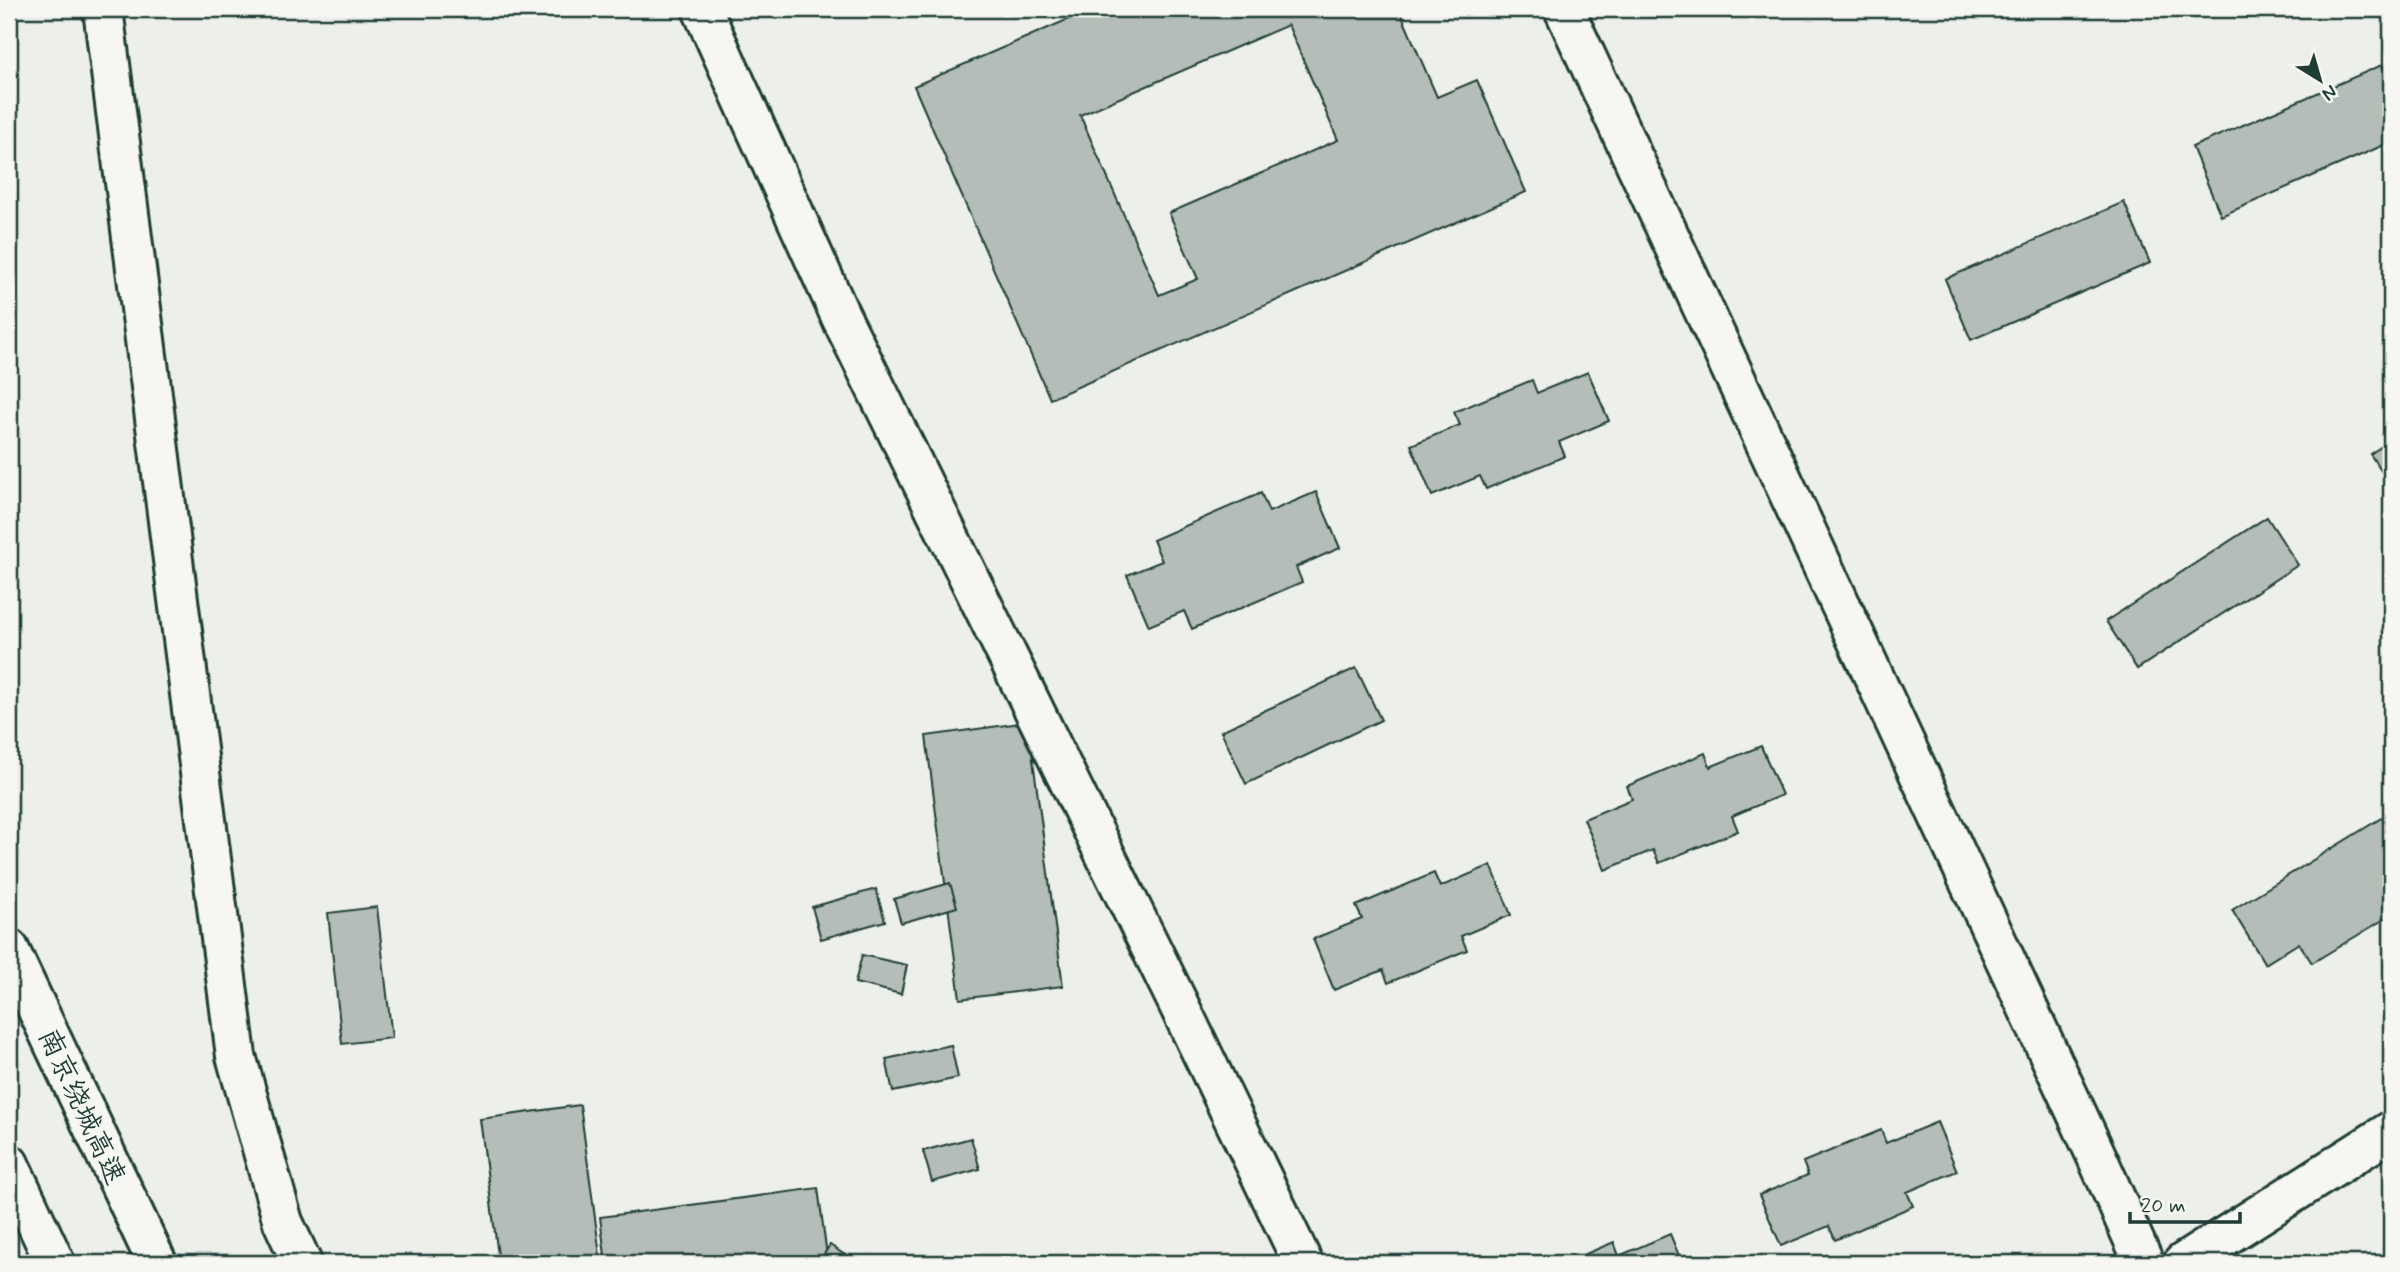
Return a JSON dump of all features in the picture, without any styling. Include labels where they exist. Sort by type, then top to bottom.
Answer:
[{"type":"main road","points":[[103,9],[236,1056],[283,1222],[302,1263]]},
{"type":"main road","points":[[702,9],[840,315],[1303,1263]]},
{"type":"main road","points":[[1564,9],[2144,1263]]},
{"type":"main road","name":"南京绕城高速","points":[[9,948],[157,1263]]},
{"type":"main road","points":[[2183,1263],[2391,1131]]},
{"type":"main road","points":[[9,1164],[55,1263]]},
{"type":"building","points":[[1092,9],[1399,9],[1437,97],[1477,80],[1526,192],[1050,399],[914,86]],"holes":[[[1288,25],[1338,140],[1169,213],[1198,279],[1159,295],[1080,115]]]},
{"type":"building","points":[[2382,65],[2391,88],[2391,142],[2221,216],[2192,147]]},
{"type":"building","points":[[2124,202],[2150,263],[1971,340],[1945,279]]},
{"type":"building","points":[[1588,372],[1609,421],[1559,442],[1565,456],[1486,489],[1480,476],[1432,496],[1411,445],[1460,425],[1454,412],[1532,380],[1537,393]]},
{"type":"building","points":[[2391,440],[2391,486],[2370,454]]},
{"type":"building","points":[[1316,492],[1340,548],[1296,567],[1302,582],[1192,629],[1184,611],[1149,626],[1127,575],[1162,561],[1153,540],[1261,493],[1269,512]]},
{"type":"building","points":[[2267,517],[2298,565],[2137,669],[2106,621]]},
{"type":"building","points":[[1356,668],[1381,720],[1246,784],[1221,731]]},
{"type":"building","points":[[1028,722],[1063,986],[960,999],[926,736]]},
{"type":"building","points":[[1761,746],[1782,795],[1732,816],[1738,831],[1659,863],[1653,850],[1605,870],[1584,819],[1632,799],[1627,786],[1705,753],[1710,767]]},
{"type":"building","points":[[2391,812],[2391,915],[2312,963],[2299,943],[2265,964],[2232,910]]},
{"type":"building","points":[[1491,865],[1511,915],[1461,936],[1467,950],[1388,983],[1383,970],[1334,990],[1313,939],[1362,919],[1356,906],[1434,873],[1440,887]]},
{"type":"building","points":[[950,883],[957,907],[901,923],[894,899]]},
{"type":"building","points":[[876,889],[885,921],[821,939],[812,907]]},
{"type":"building","points":[[377,907],[392,1038],[342,1044],[328,913]]},
{"type":"building","points":[[862,955],[907,965],[901,994],[855,983]]},
{"type":"building","points":[[951,1045],[958,1078],[893,1092],[886,1059]]},
{"type":"building","points":[[580,1105],[601,1263],[499,1263],[480,1119]]},
{"type":"building","points":[[1937,1122],[1957,1171],[1907,1192],[1913,1206],[1835,1240],[1829,1226],[1781,1246],[1759,1195],[1808,1175],[1803,1162],[1881,1130],[1886,1143]]},
{"type":"building","points":[[971,1138],[980,1169],[932,1182],[923,1151]]},
{"type":"building","points":[[818,1188],[828,1263],[606,1263],[600,1217]]},
{"type":"building","points":[[1670,1234],[1682,1263],[1564,1263],[1614,1242],[1619,1256]]},
{"type":"building","points":[[830,1245],[854,1261],[853,1263],[818,1263]]}]
